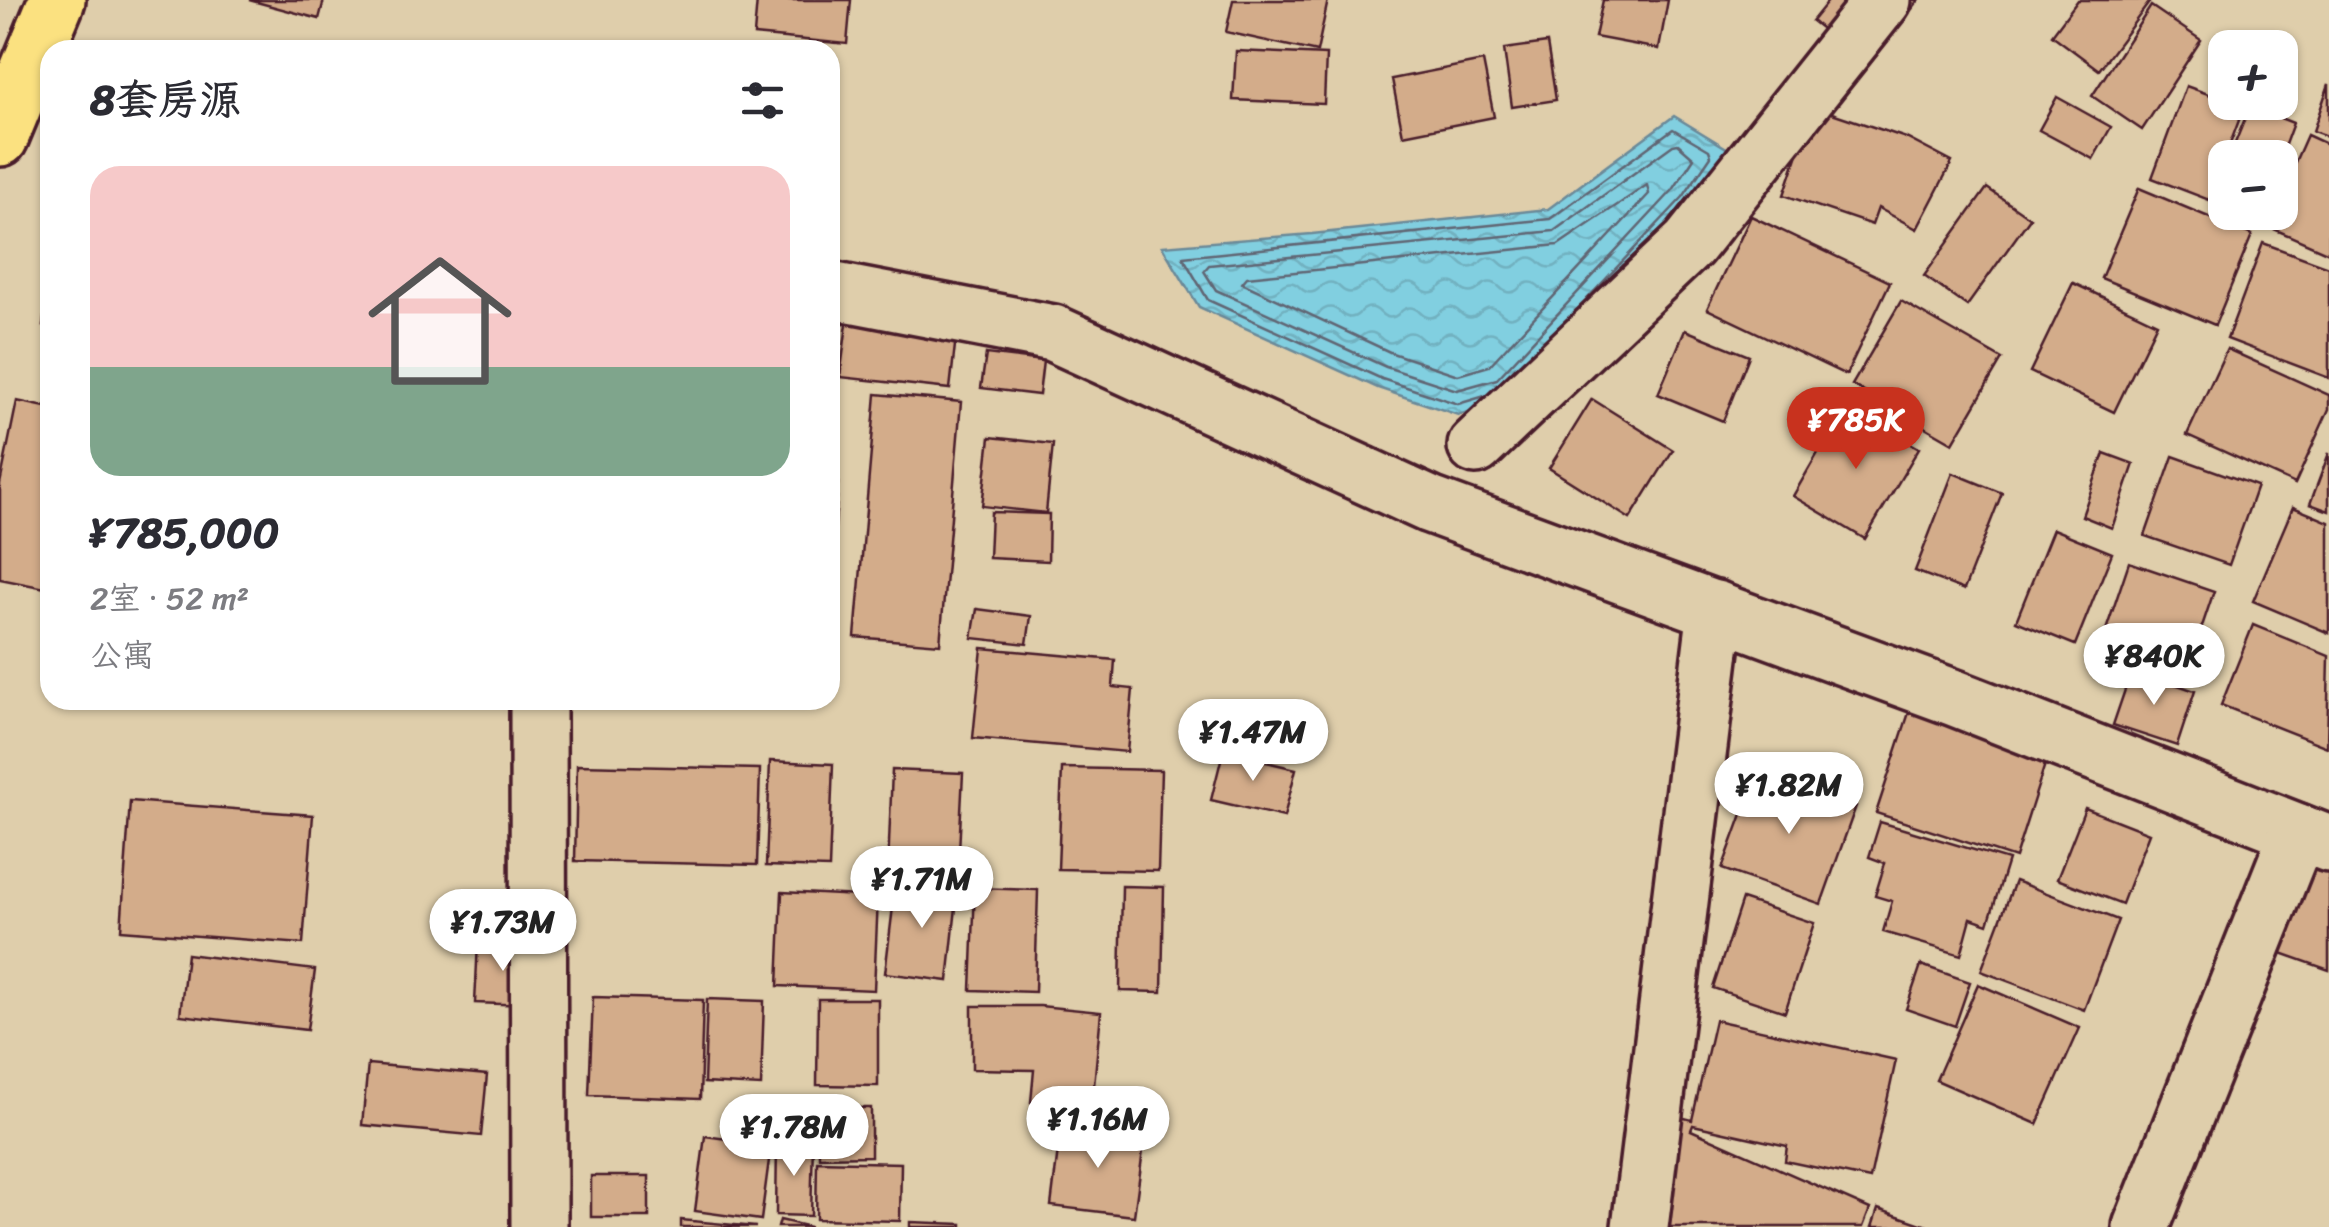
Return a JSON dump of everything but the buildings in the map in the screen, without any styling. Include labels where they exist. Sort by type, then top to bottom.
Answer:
[{"type":"main road","points":[[47,40],[57,0]]},
{"type":"main road","points":[[0,138],[39,75]]},
{"type":"street","points":[[1476,446],[1689,244],[1883,0]]},
{"type":"street","points":[[840,292],[1053,333],[1430,504],[1955,698],[2314,838],[2141,1227]]},
{"type":"street","points":[[1640,1227],[1716,609]]},
{"type":"street","points":[[538,710],[538,1227]]},
{"type":"water","points":[[1674,116],[1728,149],[1691,204],[1509,400],[1458,415],[1378,388],[1199,307],[1162,246],[1548,209]]}]
